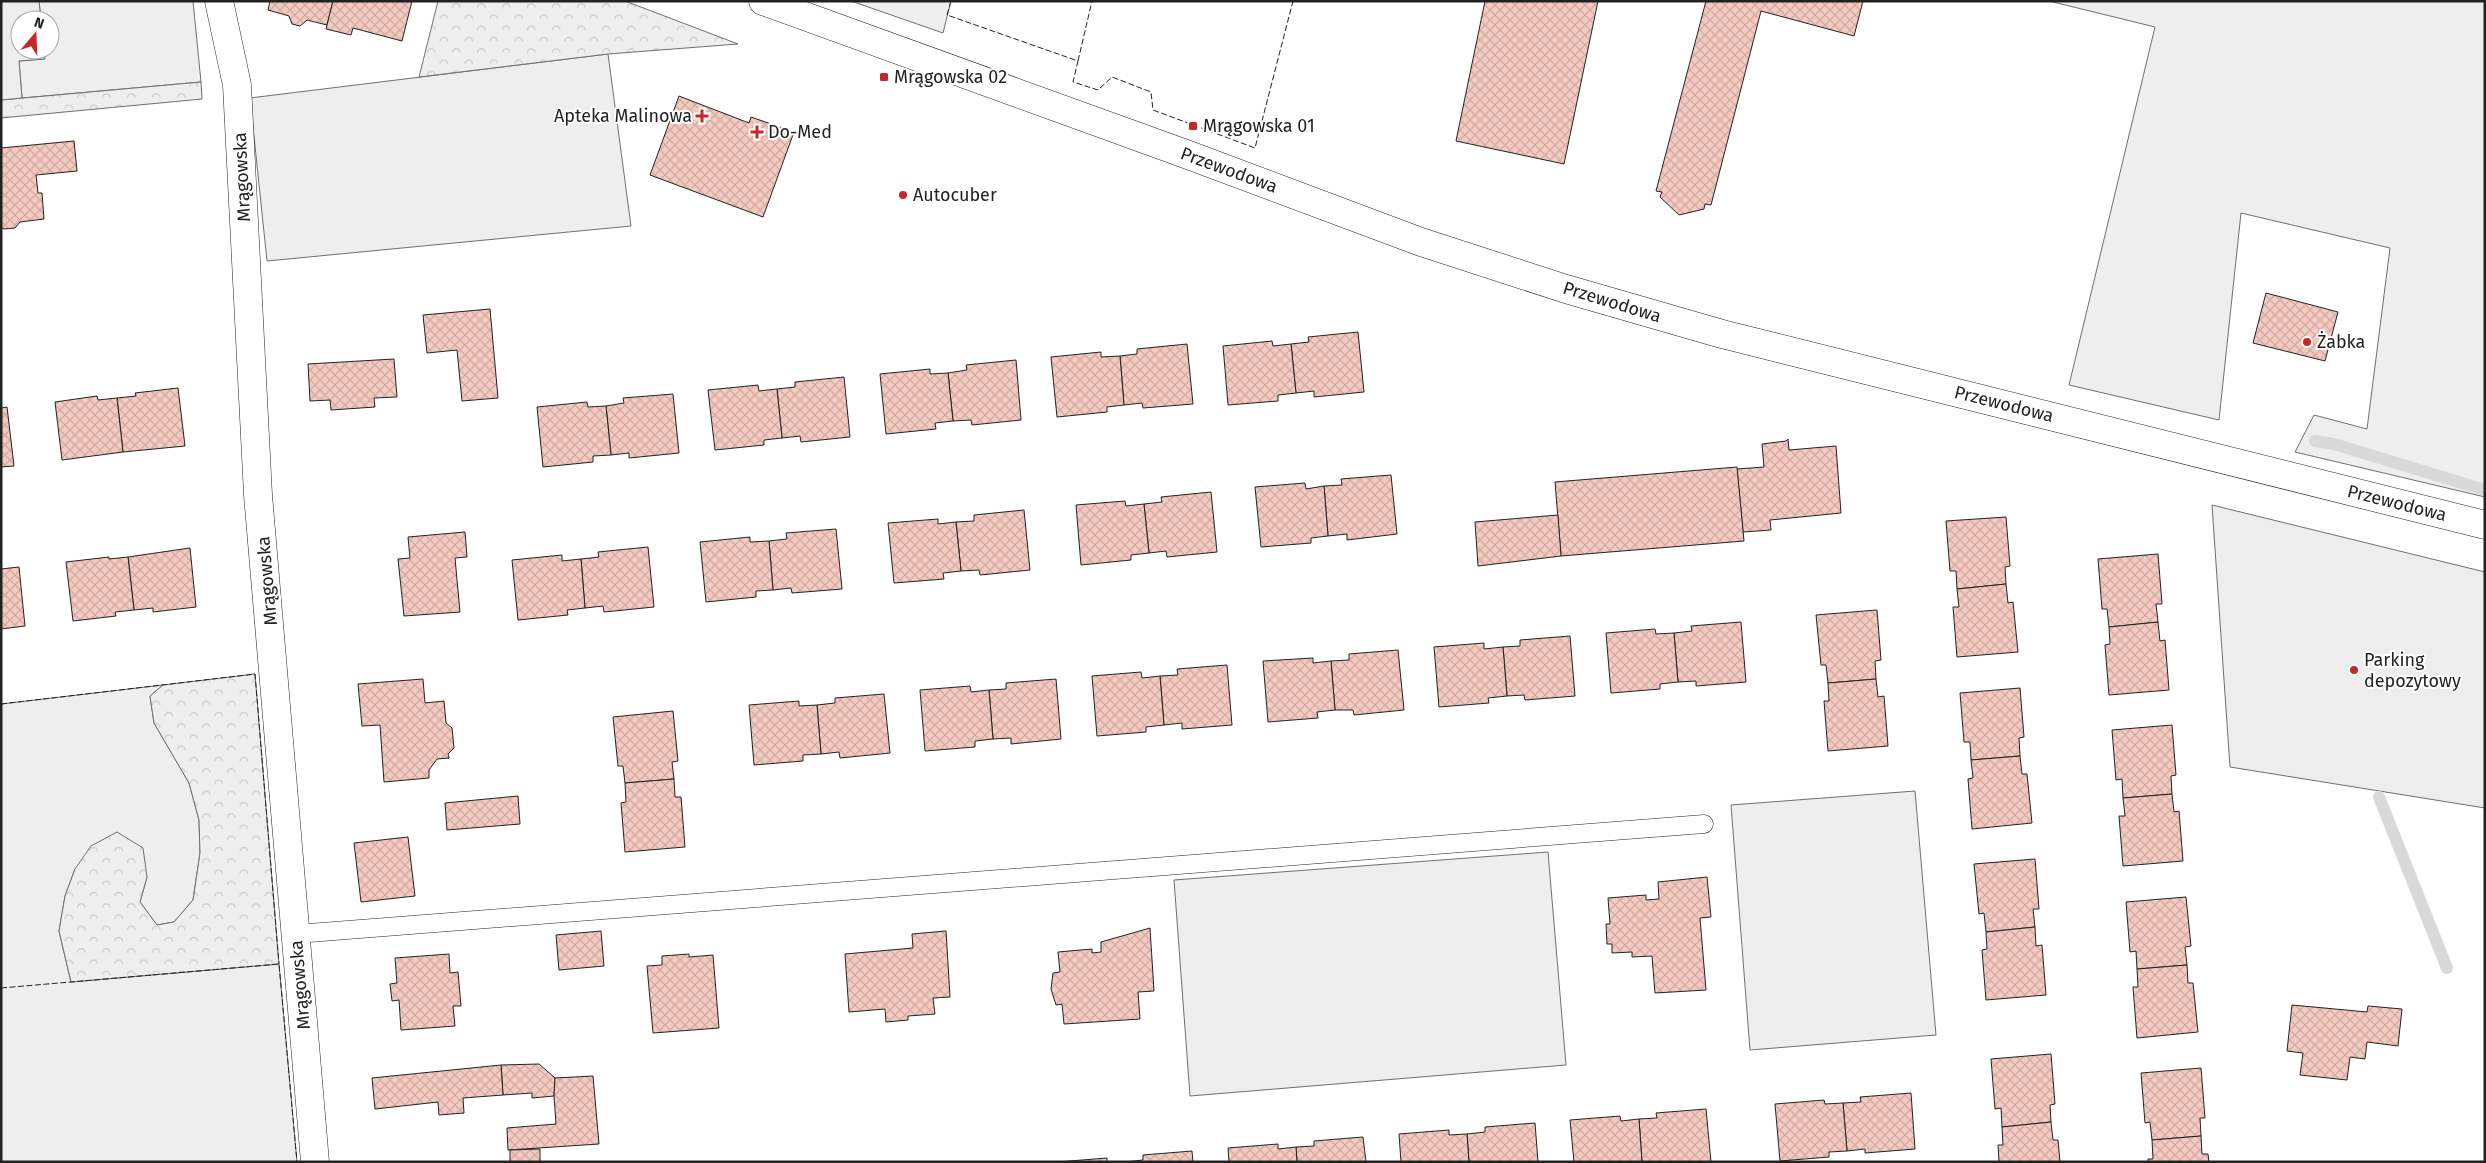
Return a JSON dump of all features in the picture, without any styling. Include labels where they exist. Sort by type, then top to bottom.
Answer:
[{"type":"street","name":"Mrągowska","points":[[219,1],[237,85],[258,495],[315,1162]]},
{"type":"street","name":"Przewodowa","points":[[763,1],[1184,153],[1422,242],[1566,289],[1722,334],[2485,525]]},
{"type":"lane","points":[[296,934],[1704,824]]},
{"type":"green space","points":[[39,1],[193,1],[201,82],[22,98],[19,61],[60,60],[60,10],[40,10]]},
{"type":"green space","points":[[438,1],[625,1],[738,44],[608,54],[419,77]]},
{"type":"green space","points":[[851,1],[951,1],[943,33]]},
{"type":"green space","points":[[2049,1],[2485,1],[2485,497],[2295,452],[2314,415],[2367,429],[2390,248],[2241,213],[2219,420],[2069,385],[2155,27]]},
{"type":"green space","points":[[608,54],[631,226],[267,261],[250,98]]},
{"type":"green space","points":[[201,82],[202,99],[1,118],[1,100]]},
{"type":"green space","points":[[255,674],[279,964],[71,982],[59,931],[65,896],[75,869],[91,846],[117,832],[143,848],[147,877],[140,902],[157,925],[174,922],[193,900],[200,853],[199,820],[189,783],[154,723],[150,696],[163,685]]},
{"type":"green space","points":[[163,685],[150,696],[154,723],[189,783],[199,820],[200,853],[193,900],[174,922],[157,925],[140,902],[147,877],[75,869],[65,896],[59,931],[71,982],[279,964],[297,1162],[1,1162],[1,704]]},
{"type":"green space","points":[[1915,791],[1936,1035],[1750,1050],[1731,805]]},
{"type":"green space","points":[[1548,852],[1566,1065],[1190,1096],[1174,880]]},
{"type":"shaded area","points":[[1,1],[39,1],[40,10],[10,10],[10,60],[32,60],[19,61],[22,98],[1,100]]},
{"type":"shaded area","name":"Parking depozytowy","points":[[2212,505],[2485,572],[2485,808],[2230,767]]},
{"type":"building","points":[[270,1],[333,1],[327,25],[307,20],[300,26],[292,24],[289,16],[268,10]]},
{"type":"building","points":[[333,1],[412,1],[402,41],[353,28],[351,35],[326,29]]},
{"type":"building","points":[[1485,1],[1598,1],[1564,164],[1456,141]]},
{"type":"building","points":[[1706,1],[1863,1],[1854,36],[1761,11],[1711,205],[1705,204],[1704,209],[1679,215],[1660,197],[1662,192],[1656,191]]},
{"type":"building","points":[[679,96],[749,123],[751,117],[794,132],[763,217],[650,175]]},
{"type":"building","points":[[74,141],[77,171],[36,175],[38,193],[42,193],[44,219],[20,222],[15,228],[4,229],[1,227],[1,148]]},
{"type":"building","points":[[2266,293],[2338,312],[2325,361],[2253,343]]},
{"type":"building","points":[[490,309],[498,398],[462,401],[457,350],[427,353],[423,315]]},
{"type":"building","points":[[1358,332],[1364,392],[1314,397],[1314,391],[1296,393],[1291,344],[1309,342],[1308,337]]},
{"type":"building","points":[[1272,341],[1273,346],[1291,344],[1296,393],[1278,395],[1278,401],[1228,405],[1223,346]]},
{"type":"building","points":[[1187,344],[1193,404],[1143,408],[1142,403],[1124,405],[1120,356],[1137,354],[1137,349]]},
{"type":"building","points":[[1101,352],[1101,357],[1120,356],[1124,405],[1107,407],[1107,412],[1057,417],[1051,357]]},
{"type":"building","points":[[394,359],[397,397],[374,398],[375,407],[331,410],[330,400],[310,401],[308,364]]},
{"type":"building","points":[[1016,360],[1021,420],[972,425],[971,420],[953,421],[948,373],[967,370],[966,365]]},
{"type":"building","points":[[930,369],[930,374],[948,373],[953,421],[935,423],[936,429],[886,434],[880,374]]},
{"type":"building","points":[[844,377],[850,437],[801,442],[800,436],[782,438],[777,389],[795,387],[795,382]]},
{"type":"building","points":[[758,385],[759,391],[777,389],[782,438],[764,440],[764,445],[715,450],[708,390]]},
{"type":"building","points":[[178,388],[185,446],[123,452],[117,398],[136,396],[135,393]]},
{"type":"building","points":[[673,394],[679,453],[629,458],[629,453],[611,455],[606,406],[624,403],[623,398]]},
{"type":"building","points":[[97,396],[98,400],[117,398],[123,452],[62,460],[55,402]]},
{"type":"building","points":[[587,402],[588,407],[606,406],[611,455],[593,456],[593,462],[543,467],[537,407]]},
{"type":"building","points":[[7,407],[14,466],[1,467],[1,408]]},
{"type":"building","points":[[1788,439],[1789,450],[1836,446],[1841,513],[1770,520],[1771,530],[1743,532],[1737,469],[1764,467],[1762,444],[1786,441]]},
{"type":"building","points":[[1737,467],[1744,541],[1561,556],[1555,482]]},
{"type":"building","points":[[1391,475],[1397,534],[1347,540],[1347,534],[1328,536],[1324,486],[1342,485],[1341,479]]},
{"type":"building","points":[[1305,483],[1306,489],[1324,486],[1328,536],[1311,538],[1311,543],[1261,547],[1255,487]]},
{"type":"building","points":[[1211,492],[1217,552],[1167,557],[1166,551],[1149,553],[1144,504],[1162,502],[1161,497]]},
{"type":"building","points":[[1125,501],[1126,506],[1144,504],[1149,553],[1131,555],[1131,560],[1081,565],[1076,505]]},
{"type":"building","points":[[1024,510],[1030,570],[980,575],[979,570],[961,571],[956,522],[974,521],[974,515]]},
{"type":"building","points":[[1558,515],[1561,556],[1478,566],[1475,522]]},
{"type":"building","points":[[2006,517],[2010,566],[2005,567],[2006,584],[1957,589],[1956,571],[1950,571],[1946,521]]},
{"type":"building","points":[[938,519],[938,524],[956,522],[961,571],[943,573],[944,579],[894,583],[888,523]]},
{"type":"building","points":[[836,529],[842,589],[792,593],[791,588],[773,590],[769,541],[787,539],[786,533]]},
{"type":"building","points":[[465,532],[467,557],[455,558],[460,612],[404,616],[398,559],[410,558],[408,537]]},
{"type":"building","points":[[750,537],[750,542],[769,541],[773,590],[756,591],[756,597],[706,602],[700,542]]},
{"type":"building","points":[[648,547],[654,607],[604,612],[603,606],[585,608],[581,559],[599,557],[598,552]]},
{"type":"building","points":[[190,548],[196,607],[153,612],[153,608],[134,610],[128,557]]},
{"type":"building","points":[[2158,554],[2162,604],[2156,604],[2158,622],[2109,627],[2107,609],[2102,609],[2098,559]]},
{"type":"building","points":[[562,555],[562,561],[581,559],[585,608],[567,610],[568,615],[518,620],[512,560]]},
{"type":"building","points":[[109,557],[109,559],[128,557],[134,610],[115,612],[116,616],[73,621],[66,562]]},
{"type":"building","points":[[19,567],[25,626],[1,629],[1,569]]},
{"type":"building","points":[[2006,584],[2008,603],[2013,602],[2018,652],[1957,657],[1953,607],[1959,607],[1957,589]]},
{"type":"building","points":[[1877,610],[1881,660],[1875,661],[1876,679],[1828,683],[1826,665],[1821,665],[1816,615]]},
{"type":"building","points":[[1741,622],[1746,682],[1696,686],[1696,681],[1678,682],[1674,633],[1692,631],[1691,626]]},
{"type":"building","points":[[2158,622],[2160,641],[2165,640],[2169,690],[2109,695],[2105,645],[2110,644],[2109,627]]},
{"type":"building","points":[[1655,629],[1656,634],[1674,633],[1678,682],[1660,684],[1660,689],[1611,693],[1606,633]]},
{"type":"building","points":[[1570,636],[1575,696],[1525,700],[1524,695],[1507,696],[1503,647],[1520,646],[1520,640]]},
{"type":"building","points":[[1484,643],[1484,649],[1503,647],[1507,696],[1488,698],[1489,703],[1439,707],[1434,647]]},
{"type":"building","points":[[1398,650],[1404,710],[1354,715],[1353,710],[1335,710],[1331,661],[1349,660],[1349,654]]},
{"type":"building","points":[[1313,658],[1313,663],[1331,661],[1335,710],[1317,712],[1318,718],[1268,722],[1263,661]]},
{"type":"building","points":[[1227,665],[1232,725],[1182,729],[1182,723],[1164,725],[1160,676],[1178,675],[1177,669]]},
{"type":"building","points":[[1141,672],[1142,678],[1160,676],[1164,725],[1146,727],[1146,732],[1097,736],[1092,676]]},
{"type":"building","points":[[423,679],[425,703],[444,701],[446,723],[452,728],[454,748],[448,754],[449,758],[437,759],[429,770],[429,778],[384,782],[380,725],[362,726],[358,684]]},
{"type":"building","points":[[1056,679],[1061,739],[1011,744],[1011,738],[993,739],[989,690],[1006,689],[1006,683]]},
{"type":"building","points":[[1876,679],[1878,697],[1884,696],[1888,746],[1828,751],[1824,701],[1829,701],[1828,683]]},
{"type":"building","points":[[970,686],[971,692],[989,690],[993,739],[975,741],[975,747],[925,751],[920,690]]},
{"type":"building","points":[[2020,688],[2024,737],[2019,738],[2020,756],[1971,760],[1970,742],[1964,742],[1960,693]]},
{"type":"building","points":[[884,694],[890,753],[840,758],[839,752],[821,754],[817,705],[835,703],[835,698]]},
{"type":"building","points":[[799,701],[799,706],[817,705],[821,754],[803,755],[803,761],[754,765],[749,705]]},
{"type":"building","points":[[673,711],[678,761],[672,762],[674,779],[625,783],[623,766],[618,766],[613,717]]},
{"type":"building","points":[[2172,725],[2176,775],[2171,776],[2172,794],[2123,798],[2122,779],[2116,780],[2112,730]]},
{"type":"building","points":[[2020,756],[2022,774],[2027,774],[2032,823],[1972,829],[1968,779],[1973,778],[1971,760]]},
{"type":"building","points":[[674,779],[675,797],[681,797],[685,847],[625,852],[621,803],[626,802],[625,783]]},
{"type":"building","points":[[2172,794],[2174,812],[2179,811],[2183,861],[2123,866],[2119,816],[2125,816],[2123,798]]},
{"type":"building","points":[[518,796],[520,824],[447,830],[445,803]]},
{"type":"building","points":[[408,837],[415,896],[361,902],[354,843]]},
{"type":"building","points":[[2035,859],[2039,909],[2033,909],[2035,927],[1986,932],[1984,913],[1979,914],[1974,864]]},
{"type":"building","points":[[1707,877],[1711,917],[1700,918],[1706,990],[1655,993],[1652,956],[1632,957],[1632,952],[1612,953],[1612,944],[1607,944],[1606,924],[1610,924],[1608,898],[1646,895],[1646,900],[1659,899],[1658,882]]},
{"type":"building","points":[[2186,897],[2191,946],[2185,947],[2187,965],[2137,969],[2136,951],[2130,952],[2126,902]]},
{"type":"building","points":[[2035,927],[2036,946],[2042,945],[2046,995],[1986,1000],[1982,950],[1987,949],[1986,932]]},
{"type":"building","points":[[1150,928],[1154,991],[1138,992],[1140,1019],[1064,1024],[1062,1004],[1056,1005],[1051,989],[1053,973],[1060,972],[1058,952],[1092,949],[1092,953],[1101,952],[1101,942]]},
{"type":"building","points":[[601,931],[604,966],[559,970],[556,935]]},
{"type":"building","points":[[946,931],[950,997],[933,998],[935,1014],[908,1016],[908,1020],[886,1022],[885,1009],[849,1012],[845,954],[913,948],[912,934]]},
{"type":"building","points":[[449,954],[450,973],[458,972],[461,1006],[453,1006],[455,1026],[401,1030],[399,1000],[392,1001],[390,984],[397,983],[395,958]]},
{"type":"building","points":[[689,954],[689,957],[713,955],[719,1028],[653,1033],[647,966],[662,965],[662,956]]},
{"type":"building","points":[[2187,965],[2188,983],[2193,983],[2198,1032],[2137,1038],[2133,987],[2138,987],[2137,969]]},
{"type":"building","points":[[2292,1005],[2367,1012],[2368,1006],[2402,1009],[2398,1046],[2367,1042],[2365,1059],[2350,1057],[2347,1080],[2300,1075],[2303,1053],[2287,1051]]},
{"type":"building","points":[[2051,1054],[2055,1104],[2050,1105],[2051,1122],[2002,1127],[2001,1108],[1995,1109],[1991,1059]]},
{"type":"building","points":[[539,1064],[555,1078],[554,1096],[532,1098],[532,1093],[503,1095],[501,1065]]},
{"type":"building","points":[[501,1065],[503,1095],[463,1098],[464,1113],[439,1115],[438,1102],[375,1109],[372,1078]]},
{"type":"building","points":[[2201,1068],[2205,1118],[2200,1118],[2201,1136],[2152,1140],[2150,1122],[2145,1123],[2141,1073]]},
{"type":"building","points":[[593,1076],[599,1144],[508,1150],[507,1128],[556,1124],[555,1078]]},
{"type":"building","points":[[1911,1093],[1915,1149],[1865,1153],[1865,1149],[1847,1151],[1843,1103],[1861,1102],[1860,1097]]},
{"type":"building","points":[[1824,1100],[1825,1104],[1843,1103],[1847,1151],[1829,1152],[1829,1157],[1780,1161],[1775,1104]]},
{"type":"building","points":[[1706,1109],[1711,1162],[1642,1162],[1639,1119],[1657,1118],[1656,1113]]},
{"type":"building","points":[[1620,1116],[1621,1121],[1639,1119],[1642,1162],[1574,1162],[1570,1120]]},
{"type":"building","points":[[2051,1122],[2053,1140],[2058,1140],[2060,1162],[1999,1162],[1998,1145],[2003,1145],[2002,1127]]},
{"type":"building","points":[[1535,1123],[1538,1162],[1469,1162],[1467,1134],[1485,1132],[1485,1127]]},
{"type":"building","points":[[1449,1130],[1449,1135],[1467,1134],[1469,1162],[1401,1162],[1399,1134]]},
{"type":"building","points":[[2201,1136],[2202,1154],[2208,1154],[2209,1162],[2148,1162],[2148,1159],[2153,1159],[2152,1140]]},
{"type":"building","points":[[1363,1137],[1366,1162],[1297,1162],[1296,1147],[1314,1146],[1314,1141]]},
{"type":"building","points":[[1278,1144],[1278,1149],[1296,1147],[1297,1162],[1229,1162],[1228,1148]]},
{"type":"building","points":[[540,1149],[540,1162],[510,1162],[510,1150]]},
{"type":"building","points":[[1192,1151],[1193,1162],[1125,1162],[1143,1160],[1143,1155]]},
{"type":"building","points":[[1107,1158],[1107,1162],[1057,1162]]},
{"type":"waterway","points":[[2315,441],[2334,444],[2485,490]]},
{"type":"waterway","points":[[2379,797],[2447,968]]},
{"type":"fence","points":[[951,1],[947,15],[1078,61],[1073,82],[1098,90],[1112,77],[1151,92],[1153,110],[1255,148],[1293,1]]},
{"type":"fence","points":[[1078,61],[1092,1]]},
{"type":"fence","points":[[1,704],[255,674],[279,964]]},
{"type":"fence","points":[[1,988],[279,964],[297,1162]]},
{"type":"place","name":"Mrągowska 02","points":[[884,77]]},
{"type":"place","name":"Apteka Malinowa","points":[[702,116]]},
{"type":"place","name":"Mrągowska 01","points":[[1193,126]]},
{"type":"place","name":"Do-Med","points":[[757,132]]},
{"type":"place","name":"Autocuber","points":[[903,195]]},
{"type":"place","name":"Żabka","points":[[2307,342]]},
{"type":"place","name":"Parking depozytowy","points":[[2354,670]]}]
